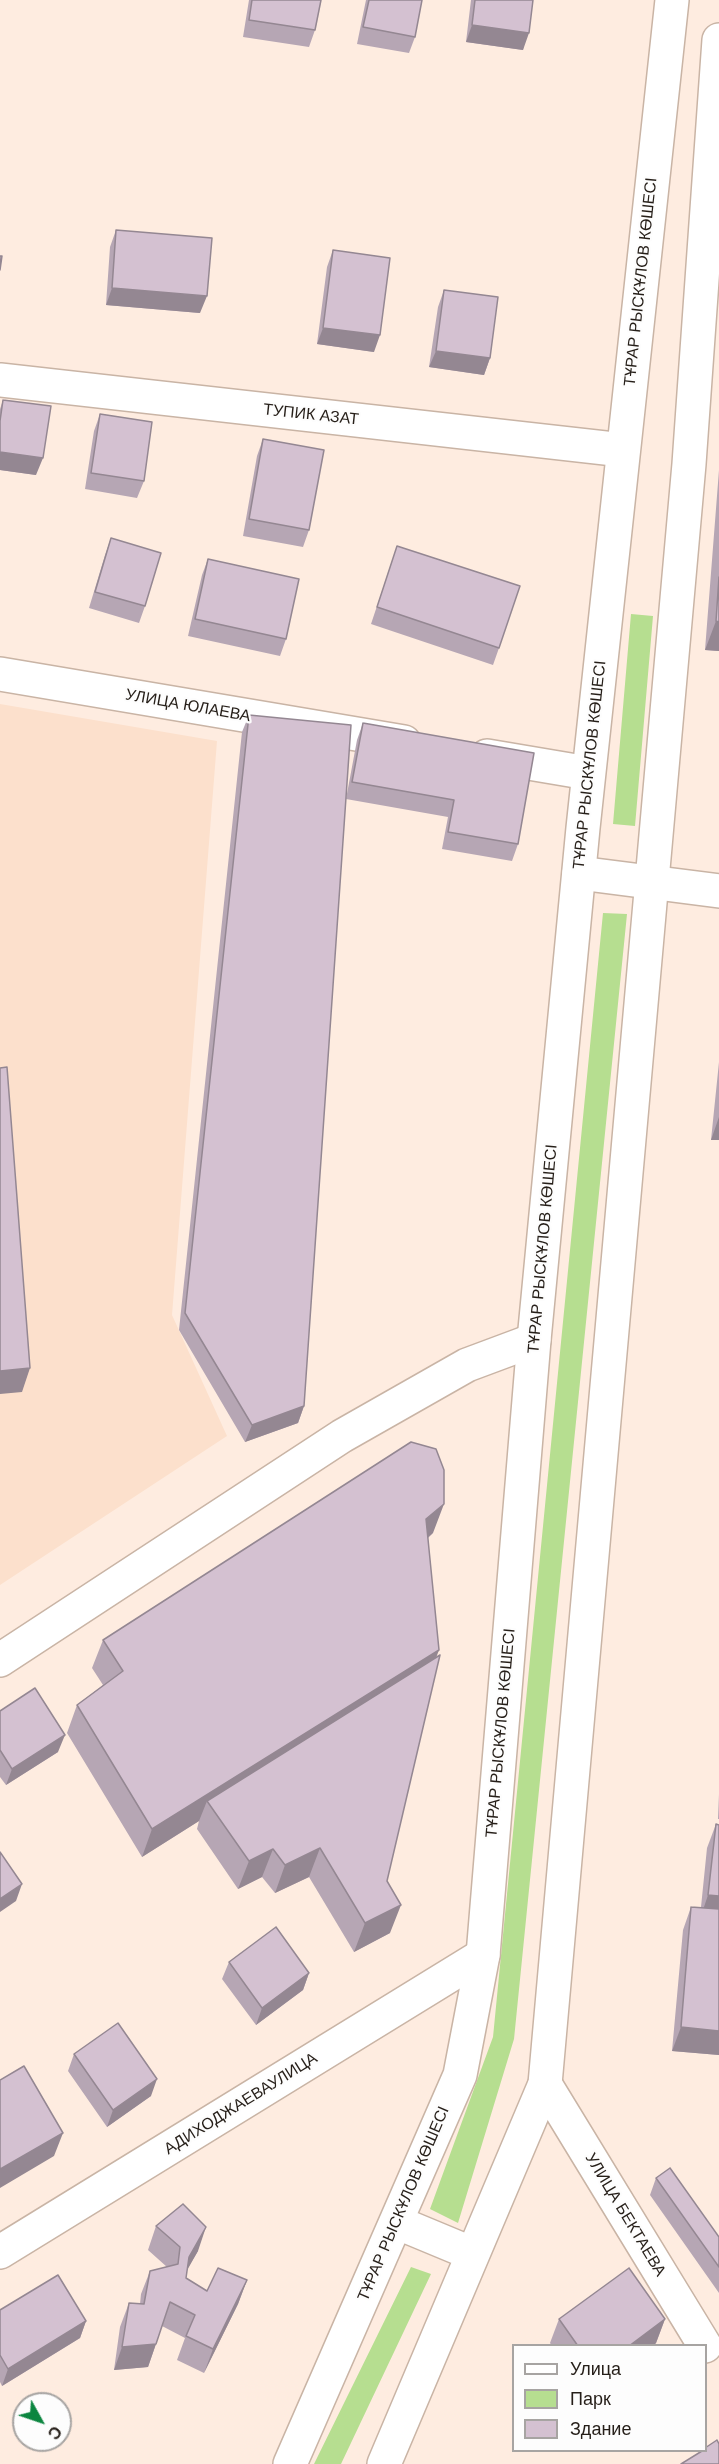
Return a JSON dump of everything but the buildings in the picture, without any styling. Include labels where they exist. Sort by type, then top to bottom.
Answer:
[{"type":"main road","name":"ТҰРАР РЫСКҰЛОВ КӨШЕСІ","points":[[291,2464],[460,2075],[483,1955],[534,1340],[588,773],[672,0]]},
{"type":"main road","points":[[384,2464],[545,2084],[689,464],[719,40]]},
{"type":"main road","name":"ТУПИК АЗАТ","points":[[0,380],[623,450]]},
{"type":"main road","name":"УЛИЦА ЮЛАЕВА","points":[[0,674],[588,773]]},
{"type":"main road","points":[[579,873],[719,891]]},
{"type":"main road","points":[[0,1660],[342,1436],[467,1365],[534,1340]]},
{"type":"main road","name":"АДИХОДЖАЕВАУЛИЦА","points":[[0,2252],[483,1955]]},
{"type":"main road","name":"УЛИЦА БЕКТАЕВА","points":[[545,2084],[704,2344]]},
{"type":"main road","points":[[396,2222],[473,2254]]},
{"type":"main road","name":"УЛИЦА БЕКТАЕВА","points":[[707,2349],[719,2369]]},
{"type":"shaded area","points":[[0,704],[217,741],[172,1315],[227,1436],[0,1585]]},
{"type":"green space","points":[[631,614],[653,616],[635,826],[613,824]]},
{"type":"green space","points":[[603,913],[627,914],[514,2039],[458,2223],[430,2209],[493,2037]]},
{"type":"green space","points":[[411,2267],[431,2274],[341,2464],[314,2464]]}]
